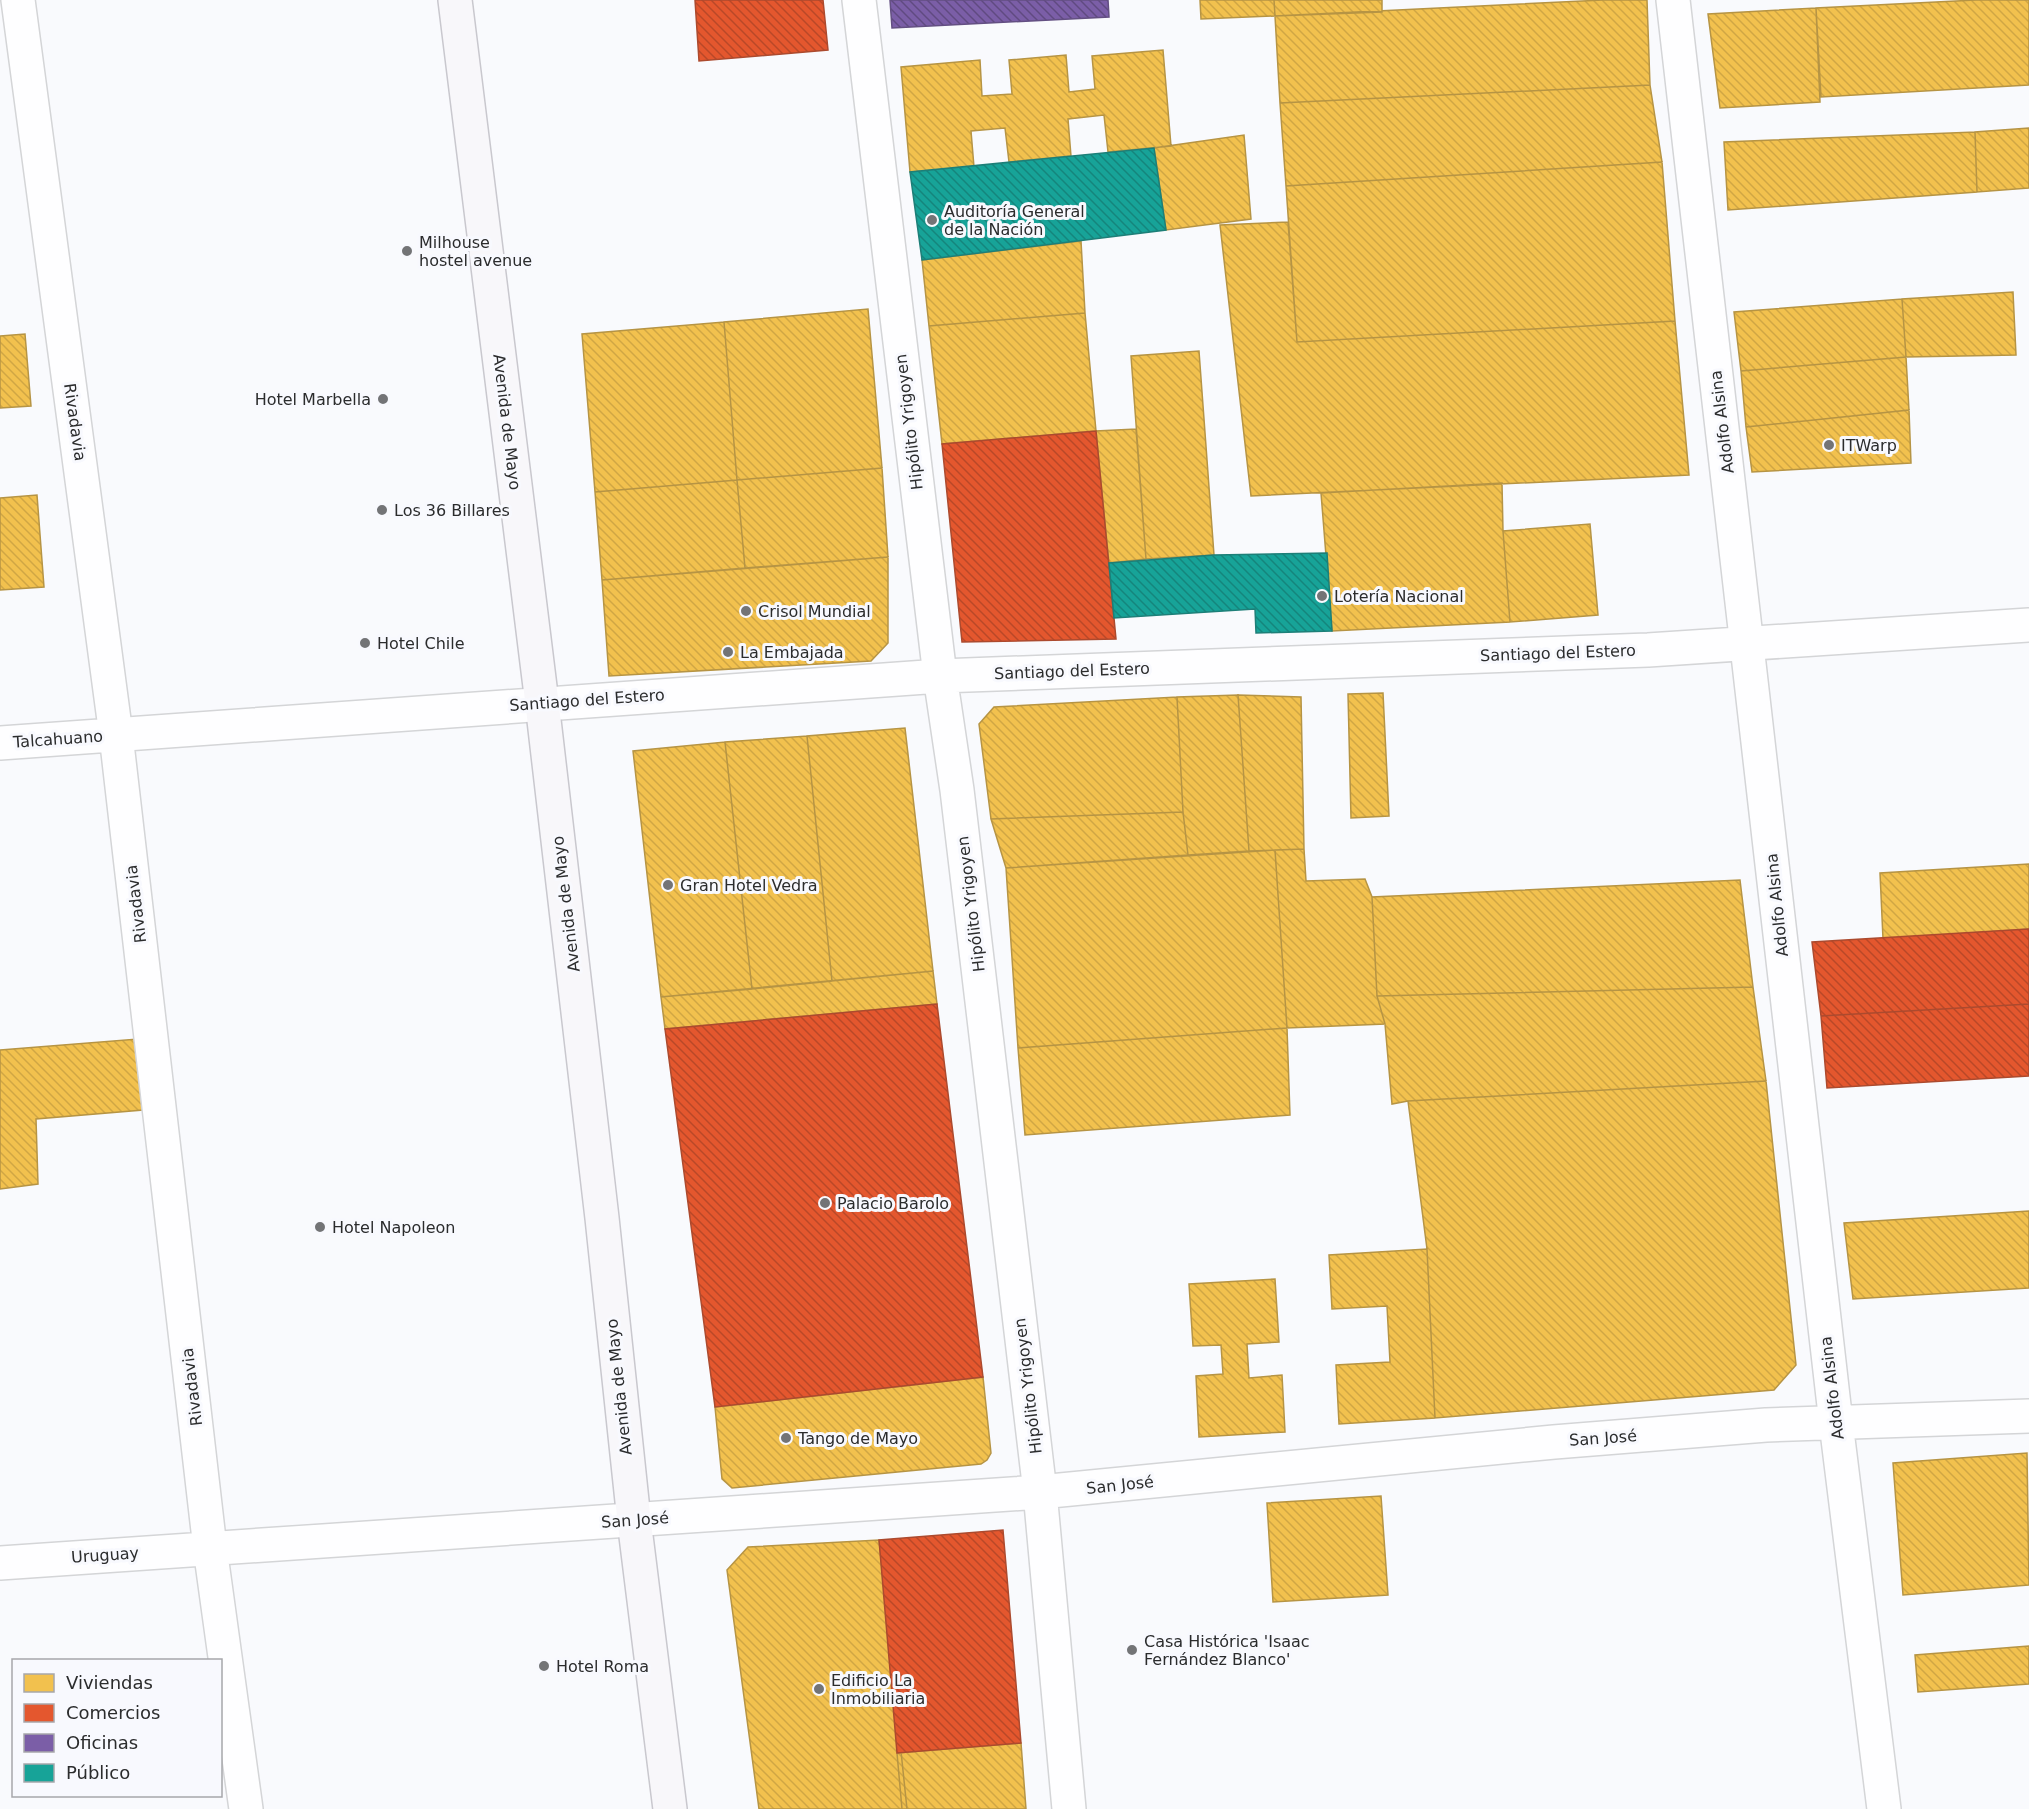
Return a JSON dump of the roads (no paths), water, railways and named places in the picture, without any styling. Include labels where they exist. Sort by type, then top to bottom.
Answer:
[{"type":"main road","name":"Avenida de Mayo","points":[[455,0],[542,703],[602,1218],[634,1520],[670,1809]]},
{"type":"street","name":"Rivadavia","points":[[18,0],[116,735],[210,1548],[246,1809]]},
{"type":"street","name":"Hipólito Yrigoyen","points":[[859,0],[1040,1492],[1069,1809]]},
{"type":"street","name":"Adolfo Alsina","points":[[1673,0],[1836,1423],[1884,1809]]},
{"type":"street","name":"Santiago del Estero","points":[[116,735],[940,676],[1748,645],[2029,625]]},
{"type":"street","name":"Talcahuano","points":[[0,743],[116,735]]},
{"type":"street","name":"San José","points":[[210,1548],[1040,1492],[1554,1442],[1766,1425],[2029,1416]]},
{"type":"street","name":"Uruguay","points":[[0,1563],[210,1548]]},
{"type":"place","name":"Auditoría General de la Nación","points":[[932,220]]},
{"type":"place","name":"Milhouse hostel avenue","points":[[407,251]]},
{"type":"place","name":"Hotel Marbella","points":[[383,399]]},
{"type":"place","name":"ITWarp","points":[[1829,445]]},
{"type":"place","name":"Los 36 Billares","points":[[382,510]]},
{"type":"place","name":"Lotería Nacional","points":[[1322,596]]},
{"type":"place","name":"Crisol Mundial","points":[[746,611]]},
{"type":"place","name":"Hotel Chile","points":[[365,643]]},
{"type":"place","name":"La Embajada","points":[[728,652]]},
{"type":"place","name":"Gran Hotel Vedra","points":[[668,885]]},
{"type":"place","name":"Palacio Barolo","points":[[825,1203]]},
{"type":"place","name":"Hotel Napoleon","points":[[320,1227]]},
{"type":"place","name":"Tango de Mayo","points":[[786,1438]]},
{"type":"place","name":"Casa Histórica 'Isaac Fernández Blanco'","points":[[1132,1650]]},
{"type":"place","name":"Hotel Roma","points":[[544,1666]]},
{"type":"place","name":"Edificio La Inmobiliaria","points":[[819,1689]]}]
